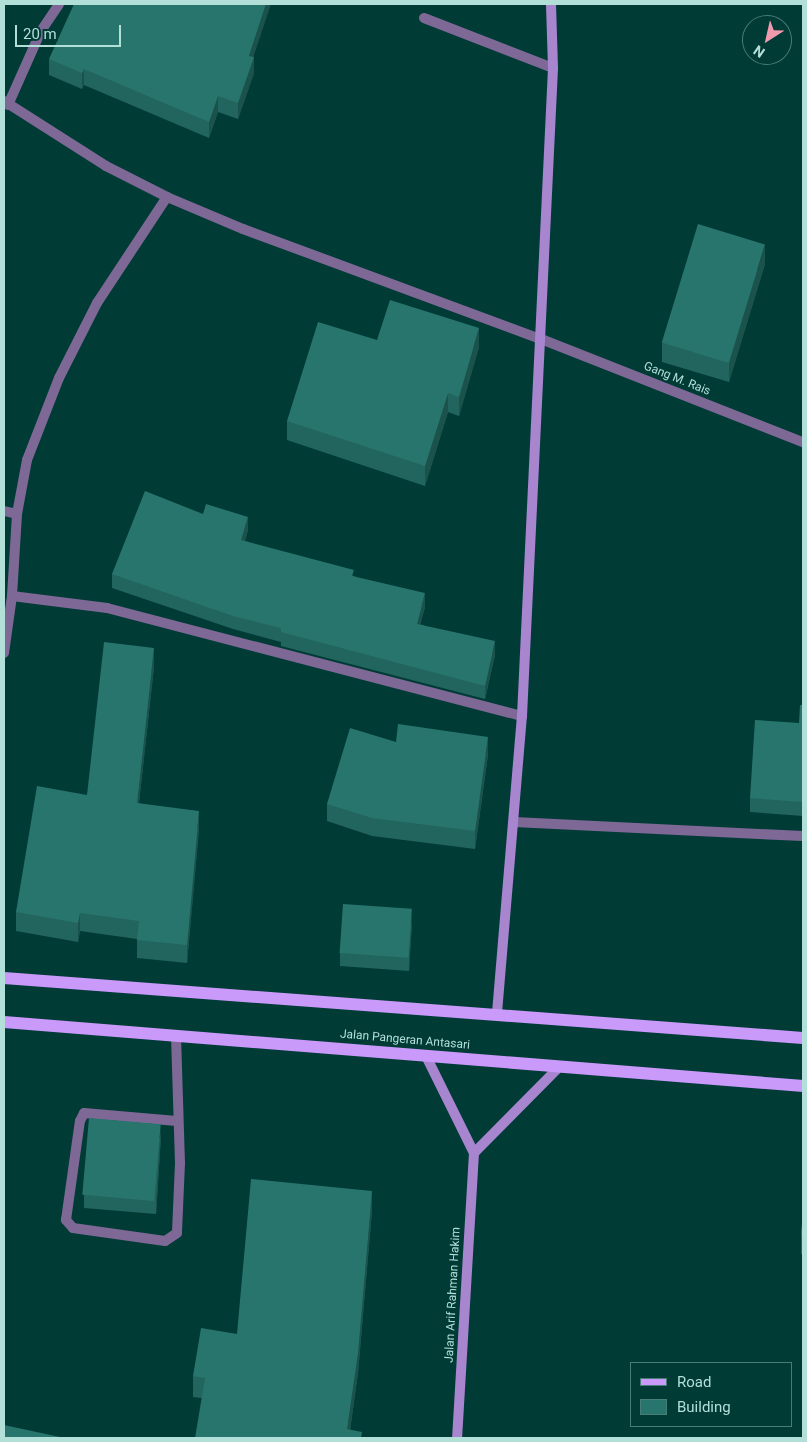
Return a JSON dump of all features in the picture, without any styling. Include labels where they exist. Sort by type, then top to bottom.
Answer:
[{"type":"main road","points":[[4,978],[497,1013],[803,1038]]},
{"type":"main road","name":"Jalan Pangeran Antasari","points":[[4,1022],[803,1086]]},
{"type":"street","points":[[6,103],[41,31],[59,4]]},
{"type":"street","points":[[497,1013],[522,716],[553,68],[551,4]]},
{"type":"street","points":[[424,18],[553,68]]},
{"type":"street","name":"Gang M. Rais","points":[[6,103],[106,166],[167,197],[243,229],[541,339],[803,442]]},
{"type":"street","points":[[4,653],[12,596],[17,514],[27,460],[59,378],[97,303],[167,197]]},
{"type":"street","points":[[4,511],[17,514]]},
{"type":"street","points":[[12,596],[107,608],[522,716]]},
{"type":"street","points":[[514,822],[803,836]]},
{"type":"street","points":[[176,1036],[179,1201],[177,1233],[173,1239],[165,1242],[72,1228],[66,1220],[80,1121],[84,1113],[177,1121]]},
{"type":"street","name":"Jalan Arif Rahman Hakim","points":[[426,1056],[474,1153],[457,1438]]},
{"type":"street","points":[[474,1153],[560,1066]]},
{"type":"building","points":[[74,4],[266,4],[249,56],[254,57],[238,103],[218,96],[209,122],[84,69],[82,73],[49,59]]},
{"type":"building","points":[[698,224],[765,244],[729,363],[662,343]]},
{"type":"building","points":[[390,300],[479,328],[459,397],[448,393],[425,466],[287,421],[318,322],[377,340]]},
{"type":"building","points":[[145,491],[203,514],[206,504],[248,517],[241,540],[354,570],[352,576],[425,593],[417,624],[495,641],[485,686],[281,632],[281,628],[233,616],[112,574]]},
{"type":"building","points":[[104,642],[154,648],[137,803],[199,811],[187,945],[137,940],[139,921],[80,913],[78,923],[16,912],[37,786],[87,795]]},
{"type":"building","points":[[800,705],[803,705],[803,802],[750,798],[755,720],[799,723]]},
{"type":"building","points":[[398,724],[488,737],[475,831],[372,818],[327,804],[350,728],[396,742]]},
{"type":"building","points":[[343,904],[412,909],[408,958],[340,953]]},
{"type":"building","points":[[89,1118],[161,1124],[154,1201],[82,1195]]},
{"type":"building","points":[[251,1179],[372,1191],[358,1353],[347,1429],[362,1432],[361,1438],[195,1438],[205,1378],[193,1376],[201,1328],[237,1334]]},
{"type":"building","points":[[803,1213],[803,1235],[801,1235]]},
{"type":"building","points":[[4,1425],[60,1437],[60,1438],[4,1438]]}]
